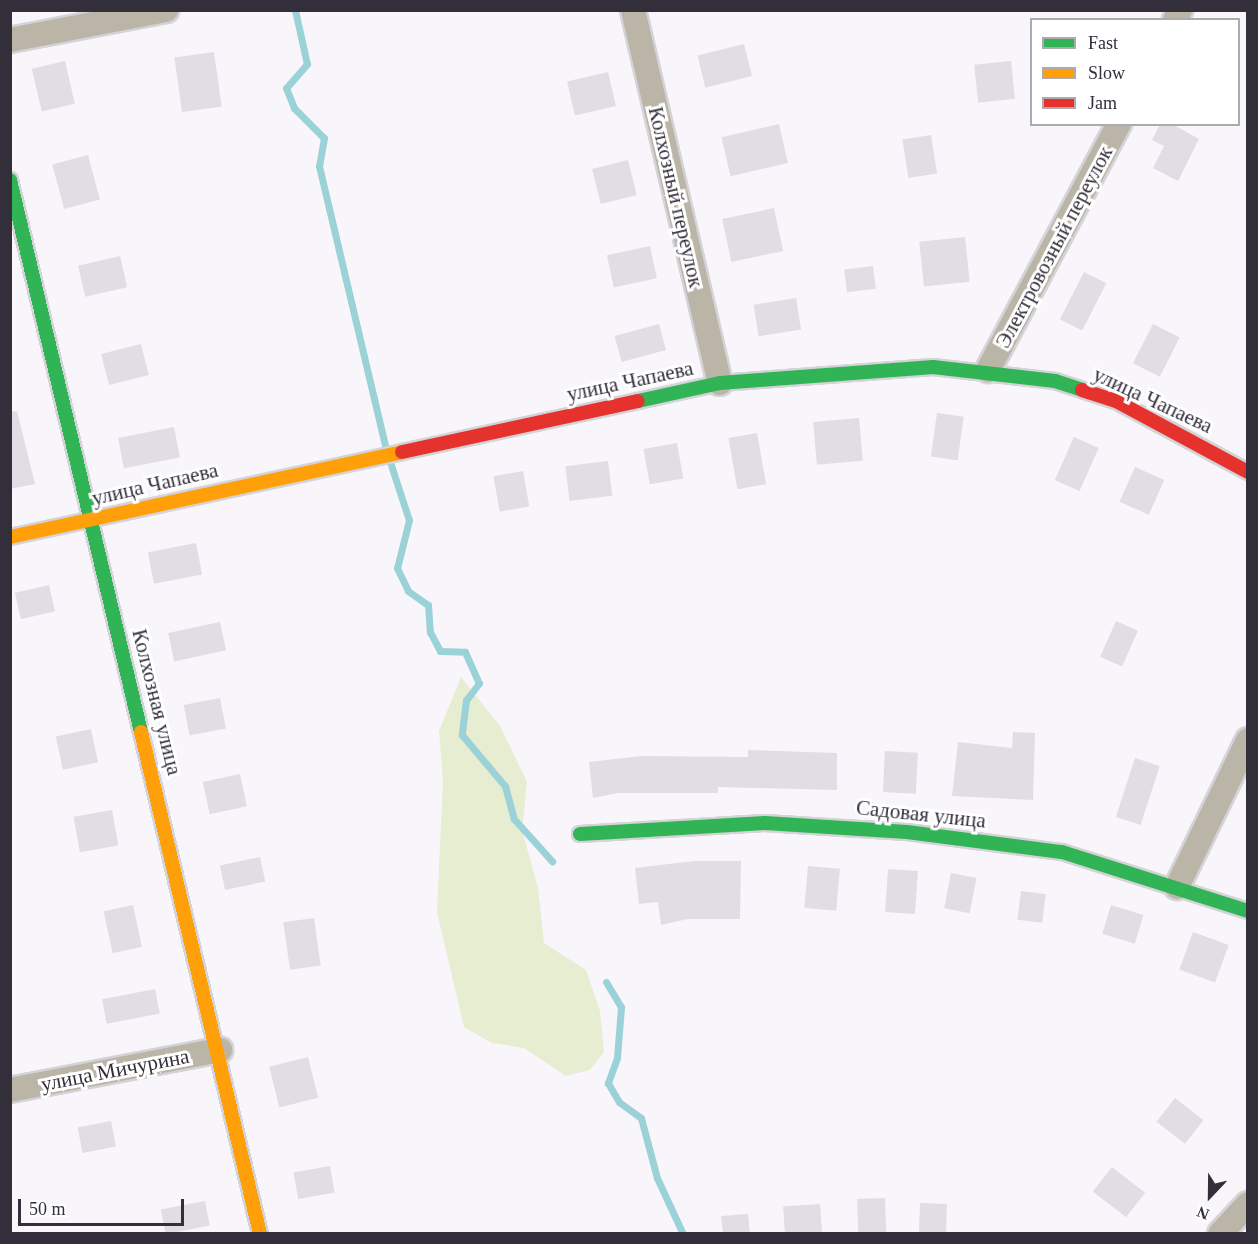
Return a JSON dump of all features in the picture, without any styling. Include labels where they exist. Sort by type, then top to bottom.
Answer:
[{"type":"street","points":[[10,40],[166,10]]},
{"type":"street","name":"Колхозный переулок","points":[[633,10],[720,384]]},
{"type":"street","name":"Электровозный переулок","points":[[988,370],[1118,126]]},
{"type":"street","name":"Колхозная улица","points":[[10,180],[220,1050],[260,1233]]},
{"type":"street","name":"улица Чапаева","points":[[10,537],[720,384],[848,370],[988,370],[1055,381],[1116,401],[1248,472]]},
{"type":"street","points":[[1178,887],[1248,740]]},
{"type":"street","name":"Садовая улица","points":[[580,834],[765,823],[907,832],[1062,852],[1248,911]]},
{"type":"street","name":"улица Мичурина","points":[[10,1090],[220,1050]]},
{"type":"street","points":[[1220,1233],[1248,1204]]},
{"type":"green space","points":[[461,677],[500,726],[527,782],[522,830],[538,888],[544,943],[586,970],[600,1011],[604,1052],[590,1070],[566,1076],[524,1048],[492,1043],[464,1027],[437,912],[443,781],[439,731]]},
{"type":"building","points":[[744,44],[752,76],[705,88],[697,56]]},
{"type":"building","points":[[214,52],[222,106],[182,112],[174,58]]},
{"type":"building","points":[[65,61],[75,104],[42,112],[32,69]]},
{"type":"building","points":[[1011,61],[1015,99],[978,103],[974,65]]},
{"type":"building","points":[[608,72],[616,106],[575,116],[567,81]]},
{"type":"building","points":[[779,124],[788,163],[731,176],[722,137]]},
{"type":"building","points":[[1159,126],[1176,126],[1199,139],[1178,181],[1153,168],[1164,146],[1152,140]]},
{"type":"building","points":[[931,135],[937,174],[908,178],[902,140]]},
{"type":"building","points":[[88,155],[100,199],[64,209],[52,165]]},
{"type":"building","points":[[628,160],[637,195],[601,204],[592,169]]},
{"type":"building","points":[[774,208],[783,251],[731,262],[722,219]]},
{"type":"building","points":[[965,237],[970,282],[924,287],[919,242]]},
{"type":"building","points":[[650,246],[657,278],[614,287],[607,255]]},
{"type":"building","points":[[120,256],[127,287],[85,297],[78,266]]},
{"type":"building","points":[[873,266],[876,289],[847,292],[844,270]]},
{"type":"building","points":[[1084,272],[1106,283],[1082,331],[1060,319]]},
{"type":"building","points":[[796,298],[801,330],[759,336],[754,305]]},
{"type":"building","points":[[659,324],[666,350],[622,362],[615,336]]},
{"type":"building","points":[[1153,324],[1180,338],[1160,377],[1133,363]]},
{"type":"building","points":[[141,344],[149,375],[109,385],[101,354]]},
{"type":"building","points":[[17,411],[35,484],[10,489],[10,412]]},
{"type":"building","points":[[937,413],[964,417],[958,460],[931,457]]},
{"type":"building","points":[[859,418],[863,461],[817,465],[813,422]]},
{"type":"building","points":[[174,427],[180,457],[124,468],[118,438]]},
{"type":"building","points":[[757,433],[766,484],[737,489],[728,438]]},
{"type":"building","points":[[1074,437],[1099,448],[1080,491],[1055,480]]},
{"type":"building","points":[[677,443],[683,478],[650,484],[644,449]]},
{"type":"building","points":[[608,461],[612,496],[570,501],[565,466]]},
{"type":"building","points":[[1135,467],[1164,480],[1149,515],[1120,502]]},
{"type":"building","points":[[523,471],[529,506],[500,512],[493,476]]},
{"type":"building","points":[[196,543],[202,574],[154,584],[148,552]]},
{"type":"building","points":[[49,585],[55,611],[21,619],[15,593]]},
{"type":"building","points":[[1116,621],[1138,631],[1122,666],[1100,657]]},
{"type":"building","points":[[220,622],[226,650],[174,661],[168,633]]},
{"type":"building","points":[[220,698],[226,728],[190,735],[184,705]]},
{"type":"building","points":[[91,729],[98,762],[63,770],[56,736]]},
{"type":"building","points":[[1013,732],[1035,733],[1033,800],[952,796],[958,742],[1012,748]]},
{"type":"building","points":[[748,750],[837,753],[837,790],[718,787],[718,793],[618,793],[593,798],[589,762],[642,756],[748,757]]},
{"type":"building","points":[[885,751],[918,753],[916,794],[883,792]]},
{"type":"building","points":[[1135,758],[1160,766],[1141,825],[1116,817]]},
{"type":"building","points":[[240,774],[247,806],[210,814],[203,782]]},
{"type":"building","points":[[112,810],[118,845],[80,852],[74,817]]},
{"type":"building","points":[[260,857],[265,881],[225,890],[220,866]]},
{"type":"building","points":[[694,861],[741,861],[740,919],[688,919],[661,925],[658,902],[639,904],[635,868]]},
{"type":"building","points":[[808,866],[840,869],[836,911],[804,908]]},
{"type":"building","points":[[888,869],[918,871],[915,914],[885,912]]},
{"type":"building","points":[[951,873],[977,878],[970,913],[944,908]]},
{"type":"building","points":[[1021,891],[1046,894],[1042,923],[1017,920]]},
{"type":"building","points":[[133,905],[142,947],[113,953],[104,911]]},
{"type":"building","points":[[1111,905],[1144,915],[1135,944],[1102,934]]},
{"type":"building","points":[[314,918],[321,966],[290,970],[283,922]]},
{"type":"building","points":[[1193,932],[1229,945],[1215,983],[1179,970]]},
{"type":"building","points":[[155,989],[160,1014],[107,1024],[102,999]]},
{"type":"building","points":[[308,1057],[318,1098],[279,1107],[269,1067]]},
{"type":"building","points":[[1175,1098],[1203,1120],[1185,1144],[1157,1122]]},
{"type":"building","points":[[111,1121],[116,1147],[83,1153],[78,1127]]},
{"type":"building","points":[[330,1166],[335,1193],[298,1199],[294,1172]]},
{"type":"building","points":[[1112,1167],[1145,1193],[1126,1217],[1093,1191]]},
{"type":"building","points":[[885,1198],[886,1233],[858,1234],[857,1199]]},
{"type":"building","points":[[205,1201],[210,1226],[166,1234],[161,1210]]},
{"type":"building","points":[[920,1203],[947,1204],[946,1234],[919,1233]]},
{"type":"building","points":[[820,1204],[822,1233],[785,1234],[783,1207]]},
{"type":"building","points":[[748,1214],[750,1233],[723,1233],[721,1216]]},
{"type":"waterway","points":[[295,10],[307,64],[286,88],[294,108],[324,138],[319,166],[385,446]]},
{"type":"waterway","points":[[390,462],[409,520],[397,568],[408,591],[428,605],[430,632],[440,651],[465,652],[479,683],[466,700],[462,735],[505,786],[514,819],[552,861]]},
{"type":"waterway","points":[[606,982],[621,1007],[617,1058],[608,1083],[619,1102],[641,1118],[657,1178],[683,1234]]},
{"type":"traffic: fast","points":[[10,180],[141,732]]},
{"type":"traffic: fast","points":[[638,401],[720,383],[933,367],[1055,381],[1082,390]]},
{"type":"traffic: fast","points":[[580,834],[765,823],[907,832],[1062,852],[1248,911]]},
{"type":"traffic: slow","points":[[10,537],[402,452]]},
{"type":"traffic: slow","points":[[141,732],[260,1234]]},
{"type":"traffic: jam","points":[[1082,390],[1116,401],[1248,472]]},
{"type":"traffic: jam","points":[[402,452],[638,401]]}]
